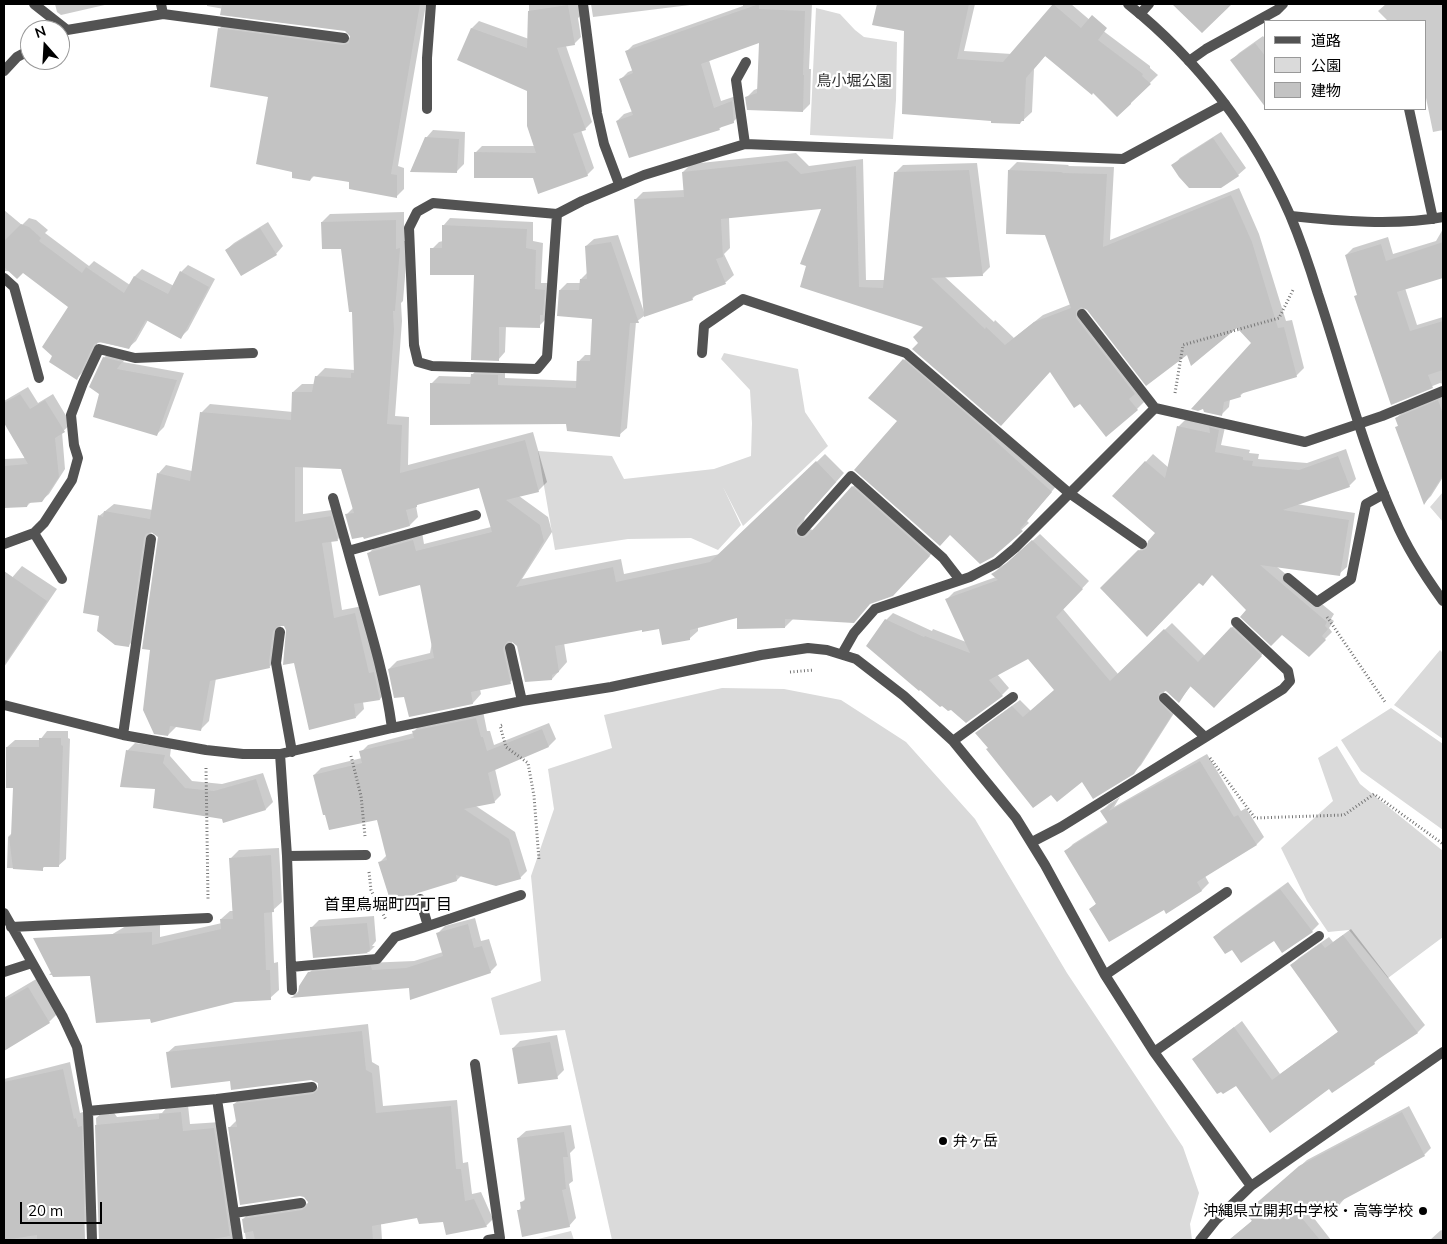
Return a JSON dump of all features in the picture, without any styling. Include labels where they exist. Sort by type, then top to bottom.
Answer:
[{"type":"street","points":[[34,4],[51,20]]},
{"type":"street","points":[[428,109],[427,58],[431,4]]},
{"type":"street","points":[[583,4],[597,113],[604,144],[619,184]]},
{"type":"street","points":[[1128,4],[1167,37],[1189,61],[1225,104],[1260,157],[1291,216],[1322,305],[1358,423],[1395,521],[1412,554],[1443,601]]},
{"type":"street","points":[[1140,14],[1150,4]]},
{"type":"street","points":[[1189,61],[1206,49],[1277,10],[1283,4]]},
{"type":"street","points":[[70,31],[162,9],[344,38]]},
{"type":"street","points":[[4,71],[20,56]]},
{"type":"street","points":[[745,144],[736,80],[746,62]]},
{"type":"street","points":[[557,214],[547,357],[538,368],[432,366],[418,362],[414,345],[409,228],[417,212],[432,203],[557,214],[619,184],[689,160],[745,144],[1123,159],[1225,104]]},
{"type":"street","points":[[1291,216],[1376,221],[1438,218],[1409,110]]},
{"type":"street","points":[[4,278],[14,287],[39,378]]},
{"type":"street","points":[[702,352],[704,326],[743,299],[906,353],[1069,493],[1142,544]]},
{"type":"street","points":[[1082,314],[1155,408],[1305,442],[1382,416],[1443,391]]},
{"type":"street","points":[[4,544],[34,534],[44,524],[72,480],[78,458],[74,445],[71,414],[99,349],[135,358],[253,353]]},
{"type":"street","points":[[842,654],[854,633],[875,609],[970,577],[997,563],[1016,548],[1155,408]]},
{"type":"street","points":[[802,531],[851,476],[943,558],[960,580]]},
{"type":"street","points":[[1288,578],[1317,602],[1351,579],[1366,504],[1384,494]]},
{"type":"street","points":[[333,498],[388,697],[392,728]]},
{"type":"street","points":[[348,551],[476,515]]},
{"type":"street","points":[[34,534],[62,579]]},
{"type":"street","points":[[123,735],[151,539]]},
{"type":"street","points":[[1032,842],[1061,827],[1283,689],[1290,681],[1288,672],[1236,622]]},
{"type":"street","points":[[280,632],[276,663],[292,752]]},
{"type":"street","points":[[510,648],[522,702]]},
{"type":"street","points":[[4,705],[123,735],[206,750],[242,754],[280,754],[392,728],[522,702],[611,687],[762,654],[808,648],[842,654],[856,659],[904,696],[953,741],[1016,818],[1032,842],[1105,976],[1154,1052],[1251,1186]]},
{"type":"street","points":[[953,741],[1013,697]]},
{"type":"street","points":[[1164,698],[1202,740]]},
{"type":"street","points":[[280,754],[287,856],[292,990]]},
{"type":"street","points":[[287,856],[366,855]]},
{"type":"street","points":[[1105,976],[1227,892]]},
{"type":"street","points":[[291,967],[377,959],[395,937],[521,895]]},
{"type":"street","points":[[420,899],[428,926]]},
{"type":"street","points":[[4,913],[63,1017],[77,1047],[88,1111],[92,1240]]},
{"type":"street","points":[[11,927],[208,918]]},
{"type":"street","points":[[1154,1052],[1319,936]]},
{"type":"street","points":[[4,972],[32,963]]},
{"type":"street","points":[[1200,1240],[1216,1220],[1251,1186],[1443,1052]]},
{"type":"street","points":[[475,1064],[500,1238],[488,1240]]},
{"type":"street","points":[[88,1111],[217,1099],[312,1087]]},
{"type":"street","points":[[217,1099],[238,1240]]},
{"type":"street","points":[[234,1213],[301,1203]]},
{"type":"path","points":[[1155,408],[1176,392],[1183,345],[1278,318],[1294,288]]},
{"type":"path","points":[[1317,602],[1385,702]]},
{"type":"path","points":[[790,672],[820,669]]},
{"type":"path","points":[[509,724],[500,726],[506,747],[528,763],[534,796],[539,860]]},
{"type":"path","points":[[1202,740],[1255,818],[1344,815],[1374,794],[1443,844]]},
{"type":"path","points":[[206,750],[208,918]]},
{"type":"green space","name":"鳥小堀公園","points":[[816,8],[840,14],[864,37],[897,42],[893,139],[810,135]]},
{"type":"green space","points":[[724,353],[798,369],[805,412],[828,446],[743,526],[723,487],[741,525],[718,550],[691,538],[628,539],[555,550],[538,451],[612,456],[624,479],[714,469],[751,456],[750,390],[721,359]]},
{"type":"green space","points":[[1443,492],[1443,522],[1430,507]]},
{"type":"green space","points":[[1440,650],[1443,653],[1443,739],[1394,705]]},
{"type":"green space","points":[[722,688],[784,689],[841,700],[906,742],[975,819],[1067,973],[1183,1147],[1199,1193],[1190,1224],[1192,1240],[612,1240],[565,1030],[500,1035],[491,998],[541,981],[531,876],[554,809],[548,769],[612,748],[604,715]]},
{"type":"green space","points":[[1391,708],[1443,744],[1443,830],[1361,771],[1341,740]]},
{"type":"green space","points":[[1337,746],[1360,784],[1443,851],[1443,937],[1388,978],[1349,930],[1328,932],[1307,901],[1281,848],[1333,801],[1318,758]]},
{"type":"green space","points":[[571,1231],[574,1240],[534,1240]]},
{"type":"building","points":[[222,4],[420,4],[391,174],[397,175],[397,198],[349,189],[349,182],[312,176],[310,181],[292,178],[292,172],[256,164],[268,97],[210,87],[218,28],[343,45],[349,43],[350,36],[345,31],[220,15]]},
{"type":"building","points":[[759,4],[759,9],[805,11],[803,112],[747,110],[745,97],[757,93],[759,43],[701,64],[714,108],[732,101],[734,123],[719,128],[720,130],[629,158],[616,121],[633,115],[619,79],[633,73],[625,51]]},
{"type":"building","points":[[877,4],[969,4],[957,59],[1003,62],[1053,4],[1081,28],[1092,15],[1107,28],[1098,40],[1143,74],[1142,76],[1151,84],[1117,117],[1093,93],[1092,95],[1045,56],[1026,78],[1024,121],[1021,121],[1020,124],[902,114],[904,31],[872,25]]},
{"type":"building","points":[[1172,4],[1232,4],[1202,33]]},
{"type":"building","points":[[568,5],[575,45],[557,48],[586,130],[573,134],[588,176],[538,194],[533,178],[474,178],[474,152],[536,153],[527,126],[527,91],[457,60],[471,28],[527,48],[528,11]]},
{"type":"building","points":[[1255,43],[1264,54],[1264,105],[1230,60]]},
{"type":"building","points":[[425,137],[459,139],[457,173],[410,172]]},
{"type":"building","points":[[1213,138],[1239,176],[1221,188],[1189,188],[1171,165]]},
{"type":"building","points":[[787,161],[801,174],[856,166],[859,287],[883,288],[894,172],[969,170],[983,276],[931,278],[985,329],[986,327],[1005,345],[1034,322],[1071,308],[1045,235],[1006,234],[1008,170],[1107,174],[1103,247],[1231,195],[1252,242],[1278,328],[1284,327],[1297,377],[1240,394],[1241,397],[1224,402],[1222,416],[1204,412],[1203,409],[1198,411],[1191,409],[1251,343],[1237,328],[1191,366],[1187,355],[1146,386],[1087,310],[1081,307],[1076,311],[1076,318],[1135,394],[1129,399],[1138,410],[1106,437],[1080,404],[1074,408],[1050,372],[1001,426],[912,349],[918,343],[913,337],[923,327],[800,287],[806,266],[800,264],[821,209],[721,219],[723,257],[716,259],[726,284],[692,297],[693,300],[644,317],[634,199],[684,197],[682,172]]},
{"type":"building","points":[[396,220],[396,249],[400,248],[395,311],[393,311],[394,330],[387,424],[402,425],[400,473],[525,440],[539,492],[506,500],[540,525],[544,541],[516,587],[613,567],[616,582],[710,562],[816,461],[836,482],[797,526],[795,533],[798,536],[804,538],[807,536],[852,486],[930,556],[893,596],[870,604],[854,623],[785,619],[785,628],[737,629],[737,618],[690,630],[690,640],[662,645],[659,629],[642,632],[642,630],[555,646],[559,672],[552,675],[552,680],[525,682],[517,646],[508,641],[503,649],[511,684],[471,692],[473,704],[409,717],[404,697],[394,698],[388,669],[434,658],[420,585],[379,596],[367,553],[413,540],[416,551],[492,532],[479,488],[417,505],[417,507],[406,510],[410,526],[364,539],[363,537],[352,539],[345,514],[354,513],[341,469],[295,467],[295,522],[331,516],[338,541],[322,543],[334,618],[355,613],[369,673],[374,672],[380,700],[354,704],[356,718],[309,730],[294,663],[283,665],[286,630],[284,626],[278,626],[273,631],[270,668],[210,681],[201,731],[170,726],[168,736],[154,734],[143,710],[150,650],[142,649],[158,537],[151,532],[146,534],[144,538],[129,647],[115,645],[97,631],[99,616],[83,613],[98,515],[103,517],[104,511],[150,519],[157,473],[190,481],[200,412],[291,420],[292,392],[312,392],[315,376],[351,378],[351,373],[354,373],[352,312],[349,312],[341,249],[322,249],[321,222]]},
{"type":"building","points":[[21,224],[29,227],[41,238],[39,241],[82,273],[86,267],[124,293],[134,276],[168,294],[180,271],[209,287],[181,339],[146,320],[129,349],[101,342],[94,344],[77,380],[49,362],[52,356],[42,347],[68,307],[23,273],[17,279],[4,267],[4,241]]},
{"type":"building","points":[[442,225],[527,229],[526,248],[536,250],[535,289],[545,290],[543,315],[540,315],[540,328],[499,327],[499,361],[471,360],[474,275],[430,275],[430,248],[442,248]]},
{"type":"building","points":[[260,228],[277,255],[241,276],[225,250]]},
{"type":"building","points":[[611,242],[639,323],[630,323],[620,437],[567,431],[566,424],[430,425],[430,383],[470,384],[471,374],[498,375],[498,385],[576,388],[577,361],[590,361],[592,319],[557,316],[559,290],[579,290],[580,279],[587,279],[585,246]]},
{"type":"building","points":[[1443,242],[1443,278],[1397,292],[1410,331],[1443,321],[1443,370],[1428,375],[1433,388],[1391,405],[1354,296],[1357,295],[1345,255],[1381,244],[1386,261]]},
{"type":"building","points":[[103,357],[122,362],[117,369],[177,380],[157,436],[93,417],[99,394],[89,387]]},
{"type":"building","points":[[903,359],[992,436],[1052,492],[1020,529],[1023,531],[993,557],[980,564],[950,535],[940,546],[854,470],[897,421],[868,398]]},
{"type":"building","points":[[20,394],[30,409],[45,400],[65,432],[55,438],[59,477],[42,502],[28,503],[27,507],[4,508],[4,466],[28,464],[4,423],[4,403]]},
{"type":"building","points":[[1438,400],[1443,414],[1443,475],[1424,505],[1395,427],[1398,426],[1395,418]]},
{"type":"building","points":[[1177,426],[1210,433],[1209,427],[1219,430],[1215,452],[1243,457],[1243,460],[1253,461],[1252,466],[1299,470],[1338,456],[1350,487],[1283,510],[1349,520],[1340,576],[1260,565],[1327,622],[1325,626],[1328,629],[1322,636],[1326,640],[1309,657],[1282,635],[1271,646],[1240,617],[1246,610],[1212,575],[1203,586],[1199,583],[1147,637],[1100,588],[1138,550],[1142,551],[1147,548],[1148,541],[1155,533],[1112,496],[1145,461],[1165,478]]},
{"type":"building","points":[[1032,540],[1083,589],[1056,617],[1110,681],[1164,629],[1198,662],[1231,627],[1262,656],[1214,708],[1190,686],[1179,703],[1166,691],[1159,693],[1158,700],[1172,715],[1134,774],[1093,799],[1082,782],[1057,802],[1051,795],[1033,808],[975,733],[1012,706],[1023,717],[1054,690],[1028,659],[989,680],[1003,696],[966,723],[951,710],[948,711],[942,706],[940,707],[919,691],[866,646],[885,619],[924,637],[970,653],[945,599],[998,580],[991,574],[1001,568]]},
{"type":"building","points":[[4,571],[47,601],[4,665]]},
{"type":"building","points":[[476,718],[487,751],[542,729],[549,747],[488,773],[495,803],[464,809],[509,839],[521,879],[496,886],[456,875],[457,881],[418,893],[407,901],[392,906],[378,862],[387,860],[377,820],[329,830],[325,815],[323,815],[313,775],[362,763],[359,751],[414,738],[412,731]]},
{"type":"building","points":[[39,738],[61,738],[61,745],[63,746],[59,867],[43,867],[43,871],[13,869],[9,837],[11,836],[13,788],[6,788],[6,747],[39,747]]},
{"type":"building","points":[[126,750],[165,755],[163,763],[185,788],[214,791],[256,779],[266,810],[223,823],[222,819],[153,808],[155,789],[120,787]]},
{"type":"building","points":[[1200,761],[1234,817],[1238,815],[1257,845],[1197,882],[1202,891],[1166,914],[1164,910],[1109,942],[1089,909],[1096,904],[1064,851],[1108,823],[1100,811],[1116,801],[1109,811]]},
{"type":"building","points":[[271,855],[274,912],[264,913],[266,970],[270,970],[271,1000],[235,1002],[151,1023],[150,1019],[96,1023],[90,976],[53,977],[33,938],[152,932],[152,945],[221,929],[220,919],[233,919],[229,858]]},
{"type":"building","points":[[1280,889],[1313,932],[1282,953],[1274,941],[1241,963],[1232,950],[1225,954],[1213,937]]},
{"type":"building","points":[[367,923],[370,949],[367,953],[370,953],[313,958],[310,927]]},
{"type":"building","points":[[468,924],[474,948],[482,946],[491,973],[410,1000],[409,988],[290,998],[298,994],[299,986],[308,972],[371,966],[372,970],[406,968],[443,956],[436,933]]},
{"type":"building","points":[[1343,935],[1418,1033],[1332,1093],[1329,1089],[1270,1133],[1236,1086],[1223,1094],[1221,1092],[1217,1094],[1192,1059],[1234,1027],[1272,1080],[1338,1032],[1290,965],[1321,943],[1325,948]]},
{"type":"building","points":[[28,987],[50,1023],[4,1051],[4,1001]]},
{"type":"building","points":[[362,1031],[366,1070],[372,1073],[376,1113],[451,1106],[456,1169],[461,1169],[465,1201],[474,1199],[487,1227],[446,1235],[443,1222],[419,1224],[417,1218],[372,1226],[373,1240],[255,1240],[253,1231],[244,1233],[242,1219],[302,1210],[307,1206],[308,1202],[304,1197],[300,1196],[240,1205],[228,1127],[237,1127],[233,1104],[313,1094],[318,1090],[318,1083],[311,1080],[231,1090],[230,1081],[171,1088],[166,1052]]},
{"type":"building","points":[[550,1042],[558,1079],[518,1084],[512,1048]]},
{"type":"building","points":[[63,1069],[74,1119],[76,1118],[78,1127],[82,1126],[85,1240],[37,1240],[37,1235],[4,1240],[4,1082]]},
{"type":"building","points":[[181,1112],[183,1131],[214,1128],[230,1236],[207,1240],[99,1240],[95,1125],[159,1119],[159,1114]]},
{"type":"building","points":[[1402,1112],[1425,1156],[1339,1202],[1340,1205],[1301,1217],[1320,1240],[1229,1240],[1252,1221],[1245,1213],[1299,1166]]},
{"type":"building","points":[[564,1132],[568,1157],[563,1157],[566,1189],[562,1190],[570,1227],[522,1237],[517,1210],[521,1210],[520,1202],[525,1201],[517,1138]]},
{"type":"place","name":"弁ヶ岳","points":[[943,1141]]},
{"type":"place","name":"沖縄県立開邦中学校・高等学校","points":[[1423,1211]]},
{"type":"district","name":"首里鳥堀町四丁目","points":[[388,905]]}]
